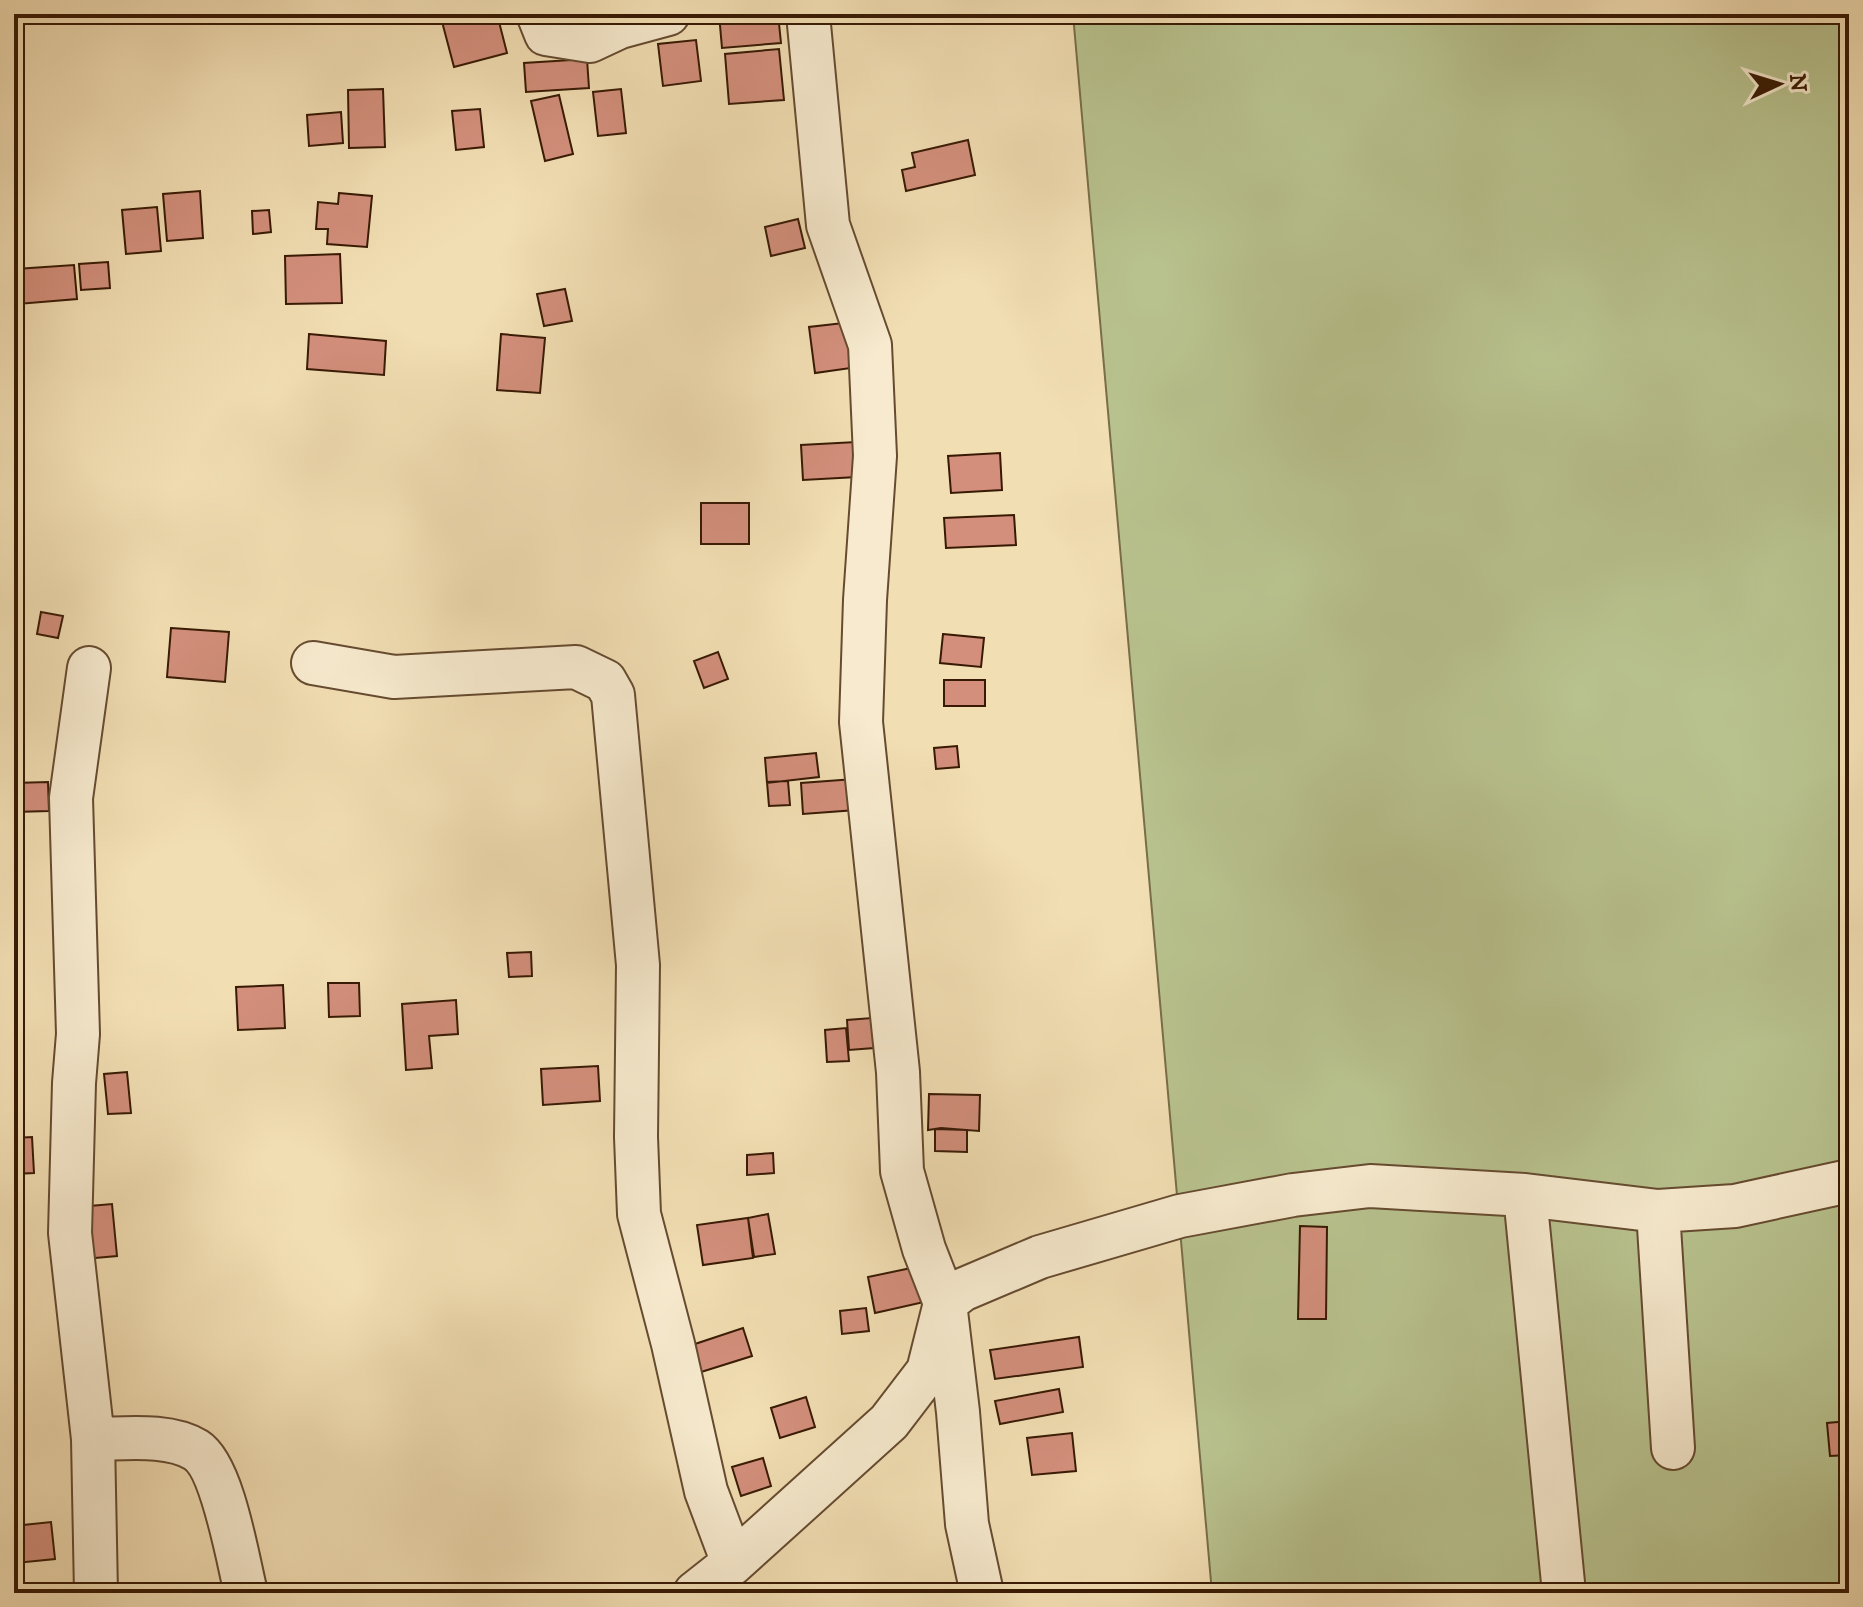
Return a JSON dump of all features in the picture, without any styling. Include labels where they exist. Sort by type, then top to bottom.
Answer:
[{"type":"street","points":[[538,14],[546,34],[581,41],[590,41],[620,27],[668,14]]},
{"type":"street","points":[[808,14],[828,225],[870,345],[875,456],[865,600],[861,722],[897,1056],[902,1171],[924,1249],[945,1303],[967,1524],[982,1593]]},
{"type":"street","points":[[313,663],[394,677],[576,667],[605,681],[613,695],[638,965],[636,1137],[639,1214],[673,1344],[706,1491],[733,1563]]},
{"type":"street","points":[[89,668],[71,798],[78,1034],[70,1233],[93,1439],[96,1593]]},
{"type":"street","points":[[695,1593],[733,1563],[889,1422],[928,1371],[945,1303],[962,1290],[1040,1257],[1180,1216],[1265,1200],[1370,1186],[1525,1195],[1658,1211],[1735,1206],[1849,1181]]},
{"type":"street","points":[[1525,1195],[1564,1593]]},
{"type":"street","points":[[1658,1211],[1673,1448]]},
{"type":"street","points":[[93,1439],[171,1441],[198,1451],[219,1481],[246,1593]]},
{"type":"green space","points":[[1073,14],[1849,14],[1849,1593],[1212,1593]]},
{"type":"building","points":[[440,14],[497,14],[507,53],[454,67]]},
{"type":"building","points":[[719,14],[778,14],[781,43],[722,48]]},
{"type":"building","points":[[696,40],[701,81],[663,86],[658,44]]},
{"type":"building","points":[[779,49],[784,100],[729,104],[725,54]]},
{"type":"building","points":[[587,59],[589,88],[526,92],[524,63]]},
{"type":"building","points":[[383,89],[385,147],[349,148],[348,90]]},
{"type":"building","points":[[621,89],[626,133],[598,136],[593,92]]},
{"type":"building","points":[[559,95],[573,154],[545,161],[531,101]]},
{"type":"building","points":[[480,109],[484,147],[456,150],[452,111]]},
{"type":"building","points":[[341,112],[343,143],[309,146],[307,115]]},
{"type":"building","points":[[968,140],[975,175],[906,191],[902,170],[915,167],[912,153]]},
{"type":"building","points":[[200,191],[203,238],[167,241],[163,194]]},
{"type":"building","points":[[339,193],[372,196],[367,247],[327,244],[328,229],[316,229],[318,202],[338,204]]},
{"type":"building","points":[[157,207],[161,251],[126,254],[122,210]]},
{"type":"building","points":[[269,210],[271,232],[253,234],[252,211]]},
{"type":"building","points":[[798,219],[805,248],[771,256],[765,227]]},
{"type":"building","points":[[340,254],[342,303],[286,304],[285,256]]},
{"type":"building","points":[[108,262],[110,288],[81,290],[79,264]]},
{"type":"building","points":[[74,265],[77,299],[18,304],[16,269]]},
{"type":"building","points":[[565,289],[572,321],[544,326],[537,294]]},
{"type":"building","points":[[852,322],[858,367],[815,373],[809,327]]},
{"type":"building","points":[[309,334],[386,341],[384,375],[307,369]]},
{"type":"building","points":[[501,334],[545,338],[540,393],[497,390]]},
{"type":"building","points":[[856,442],[857,477],[803,480],[801,445]]},
{"type":"building","points":[[1000,453],[1002,490],[951,493],[948,456]]},
{"type":"building","points":[[701,503],[749,503],[749,544],[701,544]]},
{"type":"building","points":[[1014,515],[1016,545],[946,548],[944,518]]},
{"type":"building","points":[[41,612],[63,616],[58,638],[37,634]]},
{"type":"building","points":[[171,628],[229,632],[225,682],[167,677]]},
{"type":"building","points":[[943,634],[984,638],[981,667],[940,663]]},
{"type":"building","points":[[718,652],[728,679],[704,688],[694,661]]},
{"type":"building","points":[[944,680],[985,680],[985,706],[944,706]]},
{"type":"building","points":[[957,746],[959,767],[936,769],[934,748]]},
{"type":"building","points":[[816,753],[819,777],[767,783],[765,758]]},
{"type":"building","points":[[854,779],[856,810],[803,814],[801,783]]},
{"type":"building","points":[[788,781],[790,805],[769,806],[767,782]]},
{"type":"building","points":[[48,782],[49,811],[14,812],[14,783]]},
{"type":"building","points":[[531,952],[532,976],[509,977],[507,953]]},
{"type":"building","points":[[328,983],[359,983],[360,1016],[329,1017]]},
{"type":"building","points":[[283,985],[285,1028],[238,1030],[236,987]]},
{"type":"building","points":[[456,1000],[458,1034],[429,1036],[432,1068],[406,1070],[402,1004]]},
{"type":"building","points":[[872,1018],[874,1048],[849,1050],[847,1020]]},
{"type":"building","points":[[846,1028],[849,1061],[827,1062],[825,1030]]},
{"type":"building","points":[[598,1066],[600,1101],[543,1105],[541,1069]]},
{"type":"building","points":[[127,1072],[131,1113],[108,1114],[104,1074]]},
{"type":"building","points":[[929,1094],[980,1095],[979,1131],[928,1130]]},
{"type":"building","points":[[935,1129],[967,1130],[967,1152],[935,1151]]},
{"type":"building","points":[[32,1137],[34,1173],[14,1174],[14,1138]]},
{"type":"building","points":[[773,1153],[774,1173],[747,1175],[747,1155]]},
{"type":"building","points":[[112,1204],[117,1256],[84,1259],[78,1207]]},
{"type":"building","points":[[768,1214],[775,1254],[754,1257],[748,1218]]},
{"type":"building","points":[[748,1218],[753,1258],[703,1265],[697,1225]]},
{"type":"building","points":[[1300,1226],[1327,1227],[1326,1319],[1298,1319]]},
{"type":"building","points":[[916,1267],[924,1302],[875,1313],[868,1277]]},
{"type":"building","points":[[866,1308],[869,1331],[842,1334],[840,1311]]},
{"type":"building","points":[[743,1328],[752,1356],[698,1373],[689,1346]]},
{"type":"building","points":[[1079,1337],[1083,1367],[995,1379],[990,1350]]},
{"type":"building","points":[[14,1377],[21,1418],[14,1419]]},
{"type":"building","points":[[1059,1389],[1063,1412],[1000,1424],[995,1401]]},
{"type":"building","points":[[806,1397],[815,1427],[780,1438],[771,1408]]},
{"type":"building","points":[[1849,1421],[1849,1455],[1830,1456],[1827,1423]]},
{"type":"building","points":[[1072,1433],[1076,1471],[1032,1475],[1027,1438]]},
{"type":"building","points":[[763,1458],[771,1486],[741,1496],[732,1467]]},
{"type":"building","points":[[51,1522],[55,1559],[16,1563],[14,1526]]},
{"type":"building","points":[[760,1584],[765,1593],[745,1593]]},
{"type":"building","points":[[45,1586],[46,1593],[14,1593],[14,1591]]}]
